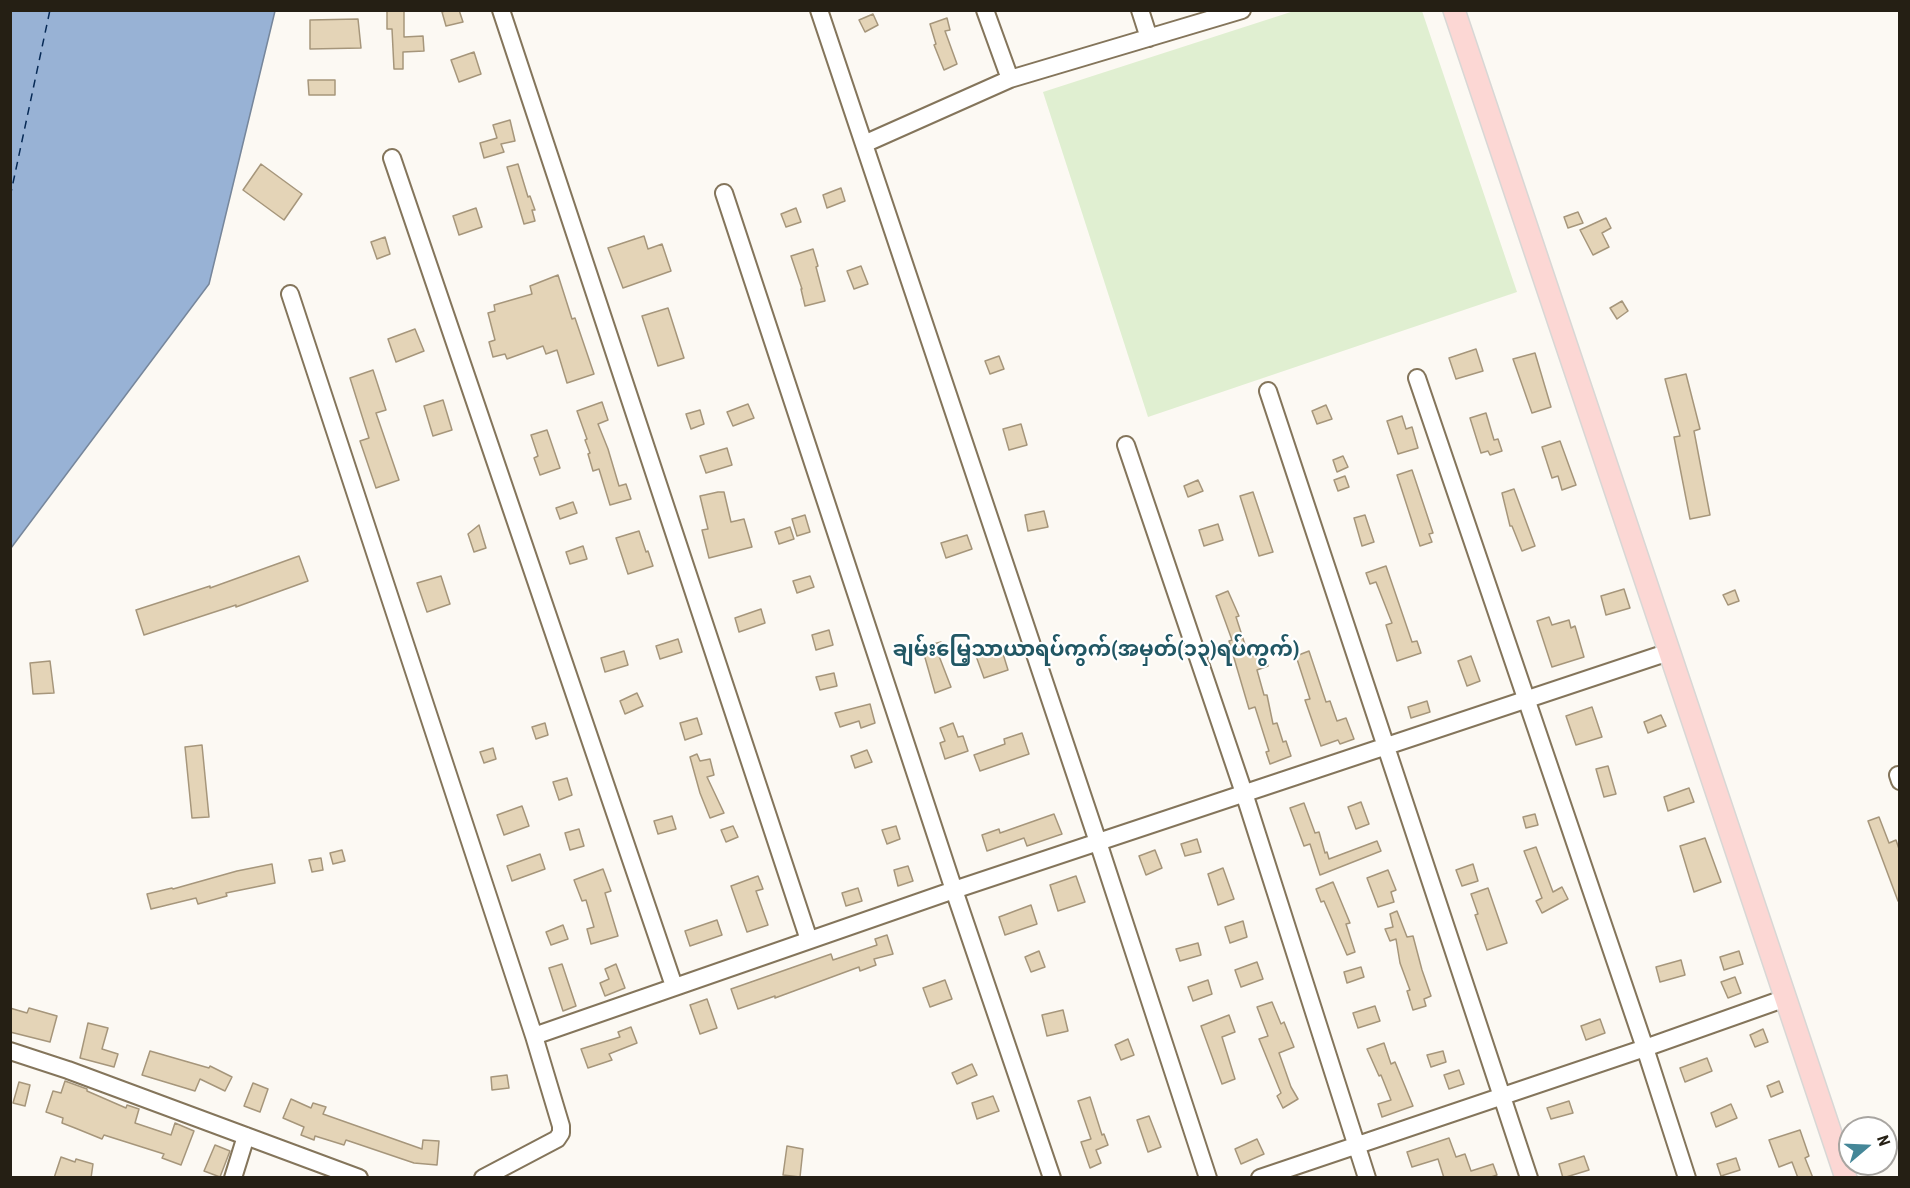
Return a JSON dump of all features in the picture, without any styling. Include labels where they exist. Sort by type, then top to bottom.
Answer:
[{"type":"main road","points":[[1454,10],[1846,1178]]},
{"type":"street","points":[[501,10],[809,940]]},
{"type":"street","points":[[819,10],[1098,842],[1208,1178]]},
{"type":"street","points":[[985,10],[1010,79]]},
{"type":"street","points":[[1140,10],[1149,38]]},
{"type":"street","points":[[864,144],[1010,79],[1242,10]]},
{"type":"street","points":[[392,158],[674,986]]},
{"type":"street","points":[[724,193],[954,890],[1052,1178]]},
{"type":"street","points":[[290,294],[534,1036],[561,1126],[561,1133],[556,1139],[516,1169],[483,1178]]},
{"type":"street","points":[[1417,378],[1687,1178]]},
{"type":"street","points":[[1268,391],[1529,1178]]},
{"type":"street","points":[[1126,445],[1244,793],[1367,1178]]},
{"type":"street","points":[[534,1036],[954,890],[1670,652]]},
{"type":"street","points":[[1260,1178],[1786,998]]},
{"type":"street","points":[[10,1051],[68,1070],[360,1178]]},
{"type":"street","points":[[233,1178],[246,1136]]},
{"type":"green space","points":[[1297,10],[1422,11],[1517,292],[1148,417],[1043,92]]},
{"type":"water","points":[[11,10],[275,11],[209,284],[11,548]]},
{"type":"building","points":[[459,10],[463,22],[446,26],[442,12]]},
{"type":"building","points":[[387,11],[404,11],[404,37],[423,36],[424,51],[403,52],[403,69],[394,69],[392,29],[387,29]]},
{"type":"building","points":[[873,14],[878,25],[865,32],[859,20]]},
{"type":"building","points":[[947,18],[950,30],[945,31],[957,64],[944,70],[934,45],[936,44],[930,24]]},
{"type":"building","points":[[358,19],[361,48],[310,49],[310,20]]},
{"type":"building","points":[[474,52],[481,74],[459,82],[451,60]]},
{"type":"building","points":[[308,80],[335,80],[335,95],[309,95]]},
{"type":"building","points":[[510,120],[515,141],[501,144],[504,152],[484,158],[480,143],[497,138],[493,125]]},
{"type":"building","points":[[261,164],[302,194],[284,220],[243,190]]},
{"type":"building","points":[[518,164],[528,197],[530,196],[535,210],[532,210],[535,221],[524,224],[507,167]]},
{"type":"building","points":[[841,188],[845,201],[827,208],[823,195]]},
{"type":"building","points":[[476,208],[482,227],[459,235],[453,216]]},
{"type":"building","points":[[796,208],[801,222],[786,227],[781,214]]},
{"type":"building","points":[[1578,212],[1583,223],[1568,228],[1564,217]]},
{"type":"building","points":[[1606,218],[1611,228],[1602,233],[1609,247],[1593,255],[1580,230]]},
{"type":"building","points":[[644,236],[648,249],[662,244],[671,271],[623,288],[608,248]]},
{"type":"building","points":[[385,237],[390,254],[377,259],[371,242]]},
{"type":"building","points":[[813,249],[825,301],[805,306],[791,256]]},
{"type":"building","points":[[861,266],[868,284],[854,289],[847,271]]},
{"type":"building","points":[[558,275],[572,319],[575,318],[594,374],[567,383],[557,350],[546,354],[543,346],[507,359],[505,354],[493,357],[489,342],[495,340],[488,313],[495,311],[494,305],[532,294],[530,286]]},
{"type":"building","points":[[1622,301],[1628,311],[1617,319],[1610,308]]},
{"type":"building","points":[[668,308],[684,358],[658,366],[642,316]]},
{"type":"building","points":[[415,329],[424,351],[396,362],[388,339]]},
{"type":"building","points":[[1476,349],[1483,371],[1456,379],[1449,358]]},
{"type":"building","points":[[1535,353],[1551,407],[1532,413],[1513,359]]},
{"type":"building","points":[[999,356],[1004,369],[990,374],[985,361]]},
{"type":"building","points":[[373,370],[386,410],[376,413],[399,480],[376,488],[360,441],[369,438],[350,378]]},
{"type":"building","points":[[1686,374],[1700,429],[1694,431],[1710,515],[1690,519],[1674,437],[1680,436],[1665,379]]},
{"type":"building","points":[[443,400],[452,430],[433,436],[424,406]]},
{"type":"building","points":[[602,402],[608,420],[598,424],[619,486],[626,484],[631,499],[610,505],[599,469],[593,471],[585,440],[587,439],[577,411]]},
{"type":"building","points":[[748,404],[754,418],[733,426],[727,412]]},
{"type":"building","points":[[1326,405],[1332,419],[1317,424],[1312,411]]},
{"type":"building","points":[[700,410],[704,424],[691,429],[686,414]]},
{"type":"building","points":[[1486,413],[1494,440],[1498,439],[1502,451],[1490,455],[1488,451],[1481,453],[1470,418]]},
{"type":"building","points":[[1402,416],[1406,429],[1412,427],[1418,448],[1398,454],[1387,421]]},
{"type":"building","points":[[1021,424],[1027,445],[1009,450],[1003,429]]},
{"type":"building","points":[[547,430],[560,468],[540,475],[534,458],[538,456],[531,435]]},
{"type":"building","points":[[1560,441],[1576,485],[1562,490],[1558,476],[1552,478],[1542,447]]},
{"type":"building","points":[[727,448],[732,465],[706,473],[700,456]]},
{"type":"building","points":[[1343,456],[1348,467],[1337,472],[1333,460]]},
{"type":"building","points":[[1412,470],[1433,533],[1429,534],[1432,542],[1420,546],[1397,475]]},
{"type":"building","points":[[1345,476],[1349,487],[1338,491],[1334,480]]},
{"type":"building","points":[[1198,480],[1203,491],[1188,497],[1184,486]]},
{"type":"building","points":[[1514,489],[1535,546],[1522,551],[1512,526],[1510,526],[1502,493]]},
{"type":"building","points":[[724,492],[731,522],[744,519],[752,547],[709,558],[702,530],[708,529],[700,496]]},
{"type":"building","points":[[1253,492],[1273,552],[1259,556],[1240,496]]},
{"type":"building","points":[[573,502],[577,513],[560,519],[556,508]]},
{"type":"building","points":[[1044,511],[1048,527],[1028,531],[1025,515]]},
{"type":"building","points":[[805,515],[810,532],[797,536],[792,519]]},
{"type":"building","points":[[1365,515],[1374,542],[1362,546],[1354,518]]},
{"type":"building","points":[[1218,524],[1223,540],[1204,546],[1199,530]]},
{"type":"building","points":[[479,525],[486,548],[474,552],[468,534]]},
{"type":"building","points":[[790,527],[794,539],[779,544],[775,532]]},
{"type":"building","points":[[639,531],[653,566],[628,574],[616,538]]},
{"type":"building","points":[[967,535],[972,549],[946,558],[941,543]]},
{"type":"building","points":[[583,546],[587,559],[570,564],[566,552]]},
{"type":"building","points":[[299,556],[308,581],[236,607],[236,605],[144,635],[136,610],[210,586],[210,588]]},
{"type":"building","points":[[1386,566],[1412,642],[1417,641],[1421,653],[1397,661],[1386,625],[1392,623],[1376,582],[1370,584],[1366,573]]},
{"type":"building","points":[[441,576],[450,604],[427,612],[417,583]]},
{"type":"building","points":[[810,576],[814,587],[797,593],[793,581]]},
{"type":"building","points":[[1624,589],[1630,608],[1606,615],[1601,596]]},
{"type":"building","points":[[1735,590],[1739,601],[1728,605],[1723,595]]},
{"type":"building","points":[[1228,591],[1239,616],[1236,617],[1249,657],[1264,652],[1268,666],[1257,670],[1264,695],[1267,695],[1273,724],[1277,723],[1283,742],[1286,741],[1291,756],[1270,764],[1266,752],[1269,751],[1255,707],[1249,709],[1229,641],[1232,640],[1216,596]]},
{"type":"building","points":[[761,609],[765,623],[739,632],[735,618]]},
{"type":"building","points":[[1549,617],[1552,625],[1569,620],[1571,628],[1575,626],[1584,657],[1552,667],[1537,621]]},
{"type":"building","points":[[829,630],[833,645],[816,650],[812,635]]},
{"type":"building","points":[[678,639],[682,652],[660,659],[656,646]]},
{"type":"building","points":[[941,642],[945,655],[939,656],[951,687],[935,693],[922,647]]},
{"type":"building","points":[[1001,647],[1008,670],[984,678],[976,656]]},
{"type":"building","points":[[624,651],[628,665],[605,672],[601,658]]},
{"type":"building","points":[[1309,651],[1326,702],[1330,701],[1337,721],[1346,718],[1354,739],[1340,744],[1338,740],[1321,746],[1305,700],[1310,699],[1296,656]]},
{"type":"building","points":[[1471,656],[1480,681],[1467,686],[1458,661]]},
{"type":"building","points":[[50,661],[54,693],[33,694],[30,663]]},
{"type":"building","points":[[834,673],[837,686],[820,690],[816,677]]},
{"type":"building","points":[[637,693],[643,706],[625,714],[620,701]]},
{"type":"building","points":[[1427,701],[1430,712],[1411,718],[1408,707]]},
{"type":"building","points":[[870,704],[875,723],[861,728],[859,721],[840,727],[835,713]]},
{"type":"building","points":[[1592,707],[1602,737],[1576,745],[1566,716]]},
{"type":"building","points":[[1661,715],[1666,726],[1648,733],[1644,722]]},
{"type":"building","points":[[697,718],[702,734],[685,740],[680,723]]},
{"type":"building","points":[[545,723],[548,735],[536,739],[532,727]]},
{"type":"building","points":[[953,723],[958,737],[963,736],[968,751],[945,759],[940,743],[945,741],[940,728]]},
{"type":"building","points":[[1022,733],[1029,754],[980,771],[974,755],[1005,744],[1004,739]]},
{"type":"building","points":[[202,745],[209,817],[192,818],[185,747]]},
{"type":"building","points":[[493,748],[496,759],[484,763],[480,752]]},
{"type":"building","points":[[867,750],[872,762],[855,768],[851,756]]},
{"type":"building","points":[[697,754],[700,761],[710,759],[714,775],[707,777],[724,813],[710,818],[690,757]]},
{"type":"building","points":[[1608,766],[1616,794],[1604,797],[1596,769]]},
{"type":"building","points":[[567,778],[572,795],[559,800],[553,782]]},
{"type":"building","points":[[1689,788],[1694,802],[1668,811],[1664,797]]},
{"type":"building","points":[[1361,802],[1369,824],[1356,829],[1348,807]]},
{"type":"building","points":[[1304,803],[1315,833],[1319,832],[1329,859],[1377,841],[1381,851],[1320,875],[1310,844],[1304,846],[1290,808]]},
{"type":"building","points":[[522,806],[529,826],[504,835],[497,815]]},
{"type":"building","points":[[1054,814],[1062,834],[1027,846],[1024,838],[987,851],[982,835],[999,829],[1000,833]]},
{"type":"building","points":[[1535,814],[1538,825],[1526,828],[1523,817]]},
{"type":"building","points":[[672,816],[676,829],[658,834],[654,821]]},
{"type":"building","points":[[1879,817],[1889,843],[1896,840],[1899,849],[1898,901],[1868,821]]},
{"type":"building","points":[[733,826],[738,837],[726,842],[721,830]]},
{"type":"building","points":[[896,826],[900,839],[887,844],[882,830]]},
{"type":"building","points":[[579,829],[584,846],[570,850],[565,833]]},
{"type":"building","points":[[1705,838],[1721,882],[1694,892],[1680,846]]},
{"type":"building","points":[[1197,839],[1201,852],[1185,856],[1181,844]]},
{"type":"building","points":[[1536,847],[1553,892],[1562,887],[1568,899],[1542,913],[1536,901],[1542,898],[1524,851]]},
{"type":"building","points":[[342,850],[345,861],[333,864],[330,853]]},
{"type":"building","points":[[1155,850],[1162,868],[1146,875],[1139,856]]},
{"type":"building","points":[[540,854],[545,869],[512,881],[507,866]]},
{"type":"building","points":[[321,858],[323,870],[312,872],[309,860]]},
{"type":"building","points":[[272,864],[275,883],[226,893],[227,896],[198,904],[196,898],[151,909],[147,894]]},
{"type":"building","points":[[1473,864],[1478,881],[1462,886],[1456,870]]},
{"type":"building","points":[[908,866],[913,881],[898,886],[894,870]]},
{"type":"building","points":[[1223,868],[1234,899],[1218,905],[1208,874]]},
{"type":"building","points":[[603,869],[611,891],[605,893],[618,936],[591,944],[587,929],[594,927],[586,900],[582,901],[574,880]]},
{"type":"building","points":[[1388,870],[1396,890],[1391,892],[1394,902],[1378,907],[1367,878]]},
{"type":"building","points":[[758,876],[763,889],[756,891],[768,925],[747,932],[731,886]]},
{"type":"building","points":[[1076,876],[1085,902],[1058,911],[1050,885]]},
{"type":"building","points":[[1333,882],[1350,923],[1346,924],[1355,952],[1347,955],[1324,901],[1321,902],[1316,889]]},
{"type":"building","points":[[858,888],[862,901],[846,906],[842,893]]},
{"type":"building","points":[[1488,888],[1507,943],[1487,950],[1475,915],[1478,914],[1471,894]]},
{"type":"building","points":[[1031,905],[1037,924],[1005,935],[999,917]]},
{"type":"building","points":[[1397,911],[1407,937],[1413,936],[1431,996],[1424,999],[1426,1006],[1413,1010],[1396,939],[1390,941],[1385,929],[1393,927],[1390,914]]},
{"type":"building","points":[[717,920],[722,935],[690,946],[685,931]]},
{"type":"building","points":[[1243,921],[1247,937],[1230,943],[1225,927]]},
{"type":"building","points":[[563,925],[568,939],[551,945],[546,932]]},
{"type":"building","points":[[887,935],[893,954],[874,959],[876,965],[860,971],[859,967],[738,1009],[731,989],[831,954],[833,960],[877,945],[875,939]]},
{"type":"building","points":[[1198,943],[1201,955],[1180,961],[1176,949]]},
{"type":"building","points":[[1039,951],[1045,967],[1031,972],[1025,957]]},
{"type":"building","points":[[1739,951],[1743,964],[1724,970],[1720,957]]},
{"type":"building","points":[[1681,960],[1685,975],[1660,982],[1656,967]]},
{"type":"building","points":[[1257,962],[1263,979],[1241,987],[1235,970]]},
{"type":"building","points":[[562,964],[576,1006],[563,1011],[549,968]]},
{"type":"building","points":[[616,964],[625,988],[605,996],[600,983],[609,979],[605,969]]},
{"type":"building","points":[[1361,967],[1364,977],[1347,983],[1344,972]]},
{"type":"building","points":[[1735,977],[1741,993],[1728,998],[1721,982]]},
{"type":"building","points":[[945,980],[952,999],[930,1007],[923,988]]},
{"type":"building","points":[[1208,980],[1212,994],[1193,1001],[1188,987]]},
{"type":"building","points":[[707,999],[717,1028],[700,1034],[690,1005]]},
{"type":"building","points":[[1272,1002],[1281,1024],[1284,1022],[1294,1047],[1279,1053],[1291,1087],[1298,1099],[1283,1108],[1277,1096],[1281,1093],[1259,1039],[1268,1036],[1257,1007]]},
{"type":"building","points":[[1375,1006],[1380,1021],[1358,1028],[1353,1013]]},
{"type":"building","points":[[10,1008],[27,1013],[29,1008],[57,1016],[50,1042],[10,1032]]},
{"type":"building","points":[[1063,1010],[1068,1031],[1047,1036],[1042,1015]]},
{"type":"building","points":[[1229,1015],[1235,1032],[1222,1037],[1235,1079],[1222,1084],[1201,1026]]},
{"type":"building","points":[[1600,1019],[1605,1033],[1586,1040],[1581,1026]]},
{"type":"building","points":[[88,1023],[108,1028],[102,1049],[118,1054],[114,1067],[80,1058]]},
{"type":"building","points":[[631,1027],[637,1043],[609,1054],[612,1060],[588,1068],[581,1049],[620,1037],[618,1032]]},
{"type":"building","points":[[1763,1029],[1768,1042],[1755,1047],[1750,1035]]},
{"type":"building","points":[[1128,1039],[1134,1055],[1121,1060],[1115,1045]]},
{"type":"building","points":[[1384,1043],[1391,1064],[1395,1062],[1413,1106],[1382,1117],[1378,1104],[1391,1100],[1367,1049]]},
{"type":"building","points":[[150,1051],[209,1068],[210,1066],[232,1077],[225,1091],[200,1079],[195,1091],[142,1075]]},
{"type":"building","points":[[1443,1051],[1446,1062],[1431,1067],[1427,1055]]},
{"type":"building","points":[[1707,1058],[1712,1071],[1685,1082],[1680,1068]]},
{"type":"building","points":[[972,1064],[977,1075],[957,1084],[952,1073]]},
{"type":"building","points":[[1459,1070],[1464,1084],[1449,1089],[1444,1075]]},
{"type":"building","points":[[507,1075],[509,1088],[492,1090],[491,1077]]},
{"type":"building","points":[[65,1081],[126,1108],[127,1105],[139,1109],[135,1123],[171,1135],[175,1123],[194,1131],[181,1165],[162,1158],[164,1154],[104,1135],[102,1139],[62,1123],[63,1118],[46,1112],[53,1091],[61,1093]]},
{"type":"building","points":[[1779,1081],[1783,1092],[1771,1097],[1767,1086]]},
{"type":"building","points":[[19,1082],[30,1085],[25,1106],[13,1103]]},
{"type":"building","points":[[253,1083],[268,1089],[260,1112],[244,1106]]},
{"type":"building","points":[[993,1096],[999,1111],[977,1119],[972,1103]]},
{"type":"building","points":[[1090,1097],[1102,1135],[1104,1134],[1108,1145],[1096,1150],[1101,1163],[1090,1168],[1081,1142],[1091,1139],[1078,1101]]},
{"type":"building","points":[[291,1099],[311,1108],[313,1103],[326,1107],[323,1114],[422,1149],[423,1140],[439,1141],[437,1165],[414,1163],[346,1140],[344,1145],[315,1136],[314,1140],[301,1135],[304,1127],[283,1118]]},
{"type":"building","points":[[1569,1101],[1573,1113],[1551,1119],[1547,1108]]},
{"type":"building","points":[[1731,1104],[1737,1118],[1716,1127],[1711,1113]]},
{"type":"building","points":[[1149,1116],[1161,1147],[1148,1152],[1137,1120]]},
{"type":"building","points":[[1800,1130],[1809,1156],[1805,1158],[1813,1178],[1798,1178],[1792,1162],[1779,1167],[1769,1140]]},
{"type":"building","points":[[1449,1138],[1456,1157],[1465,1154],[1471,1171],[1493,1164],[1497,1175],[1488,1178],[1444,1178],[1438,1159],[1412,1167],[1407,1152]]},
{"type":"building","points":[[1257,1139],[1264,1154],[1241,1164],[1235,1149]]},
{"type":"building","points":[[215,1145],[230,1151],[220,1177],[204,1171]]},
{"type":"building","points":[[787,1146],[803,1149],[800,1177],[783,1175]]},
{"type":"building","points":[[1584,1156],[1589,1170],[1563,1178],[1559,1164]]},
{"type":"building","points":[[61,1157],[75,1162],[76,1159],[93,1164],[91,1178],[54,1178]]},
{"type":"building","points":[[1736,1158],[1740,1170],[1721,1176],[1717,1164]]},
{"type":"ferry route","points":[[10,197],[50,10]]},
{"type":"district","name":"ချမ်းမြေ့သာယာရပ်ကွက်(အမှတ်(၁၃)ရပ်ကွက်)","points":[[1096,651]]}]
